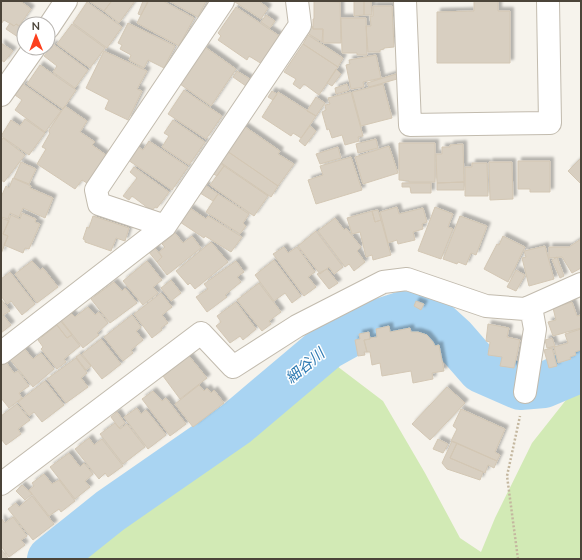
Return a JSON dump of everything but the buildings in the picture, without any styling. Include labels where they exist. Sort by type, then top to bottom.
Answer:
[{"type":"street","points":[[165,226],[99,204],[96,190],[223,1]]},
{"type":"street","points":[[1,353],[165,226],[300,25],[297,1]]},
{"type":"street","points":[[405,1],[410,125],[550,123],[548,1]]},
{"type":"street","points":[[54,16],[61,3]]},
{"type":"street","points":[[1,95],[28,56]]},
{"type":"street","points":[[1,484],[201,333],[232,367],[297,326],[383,282],[408,279],[486,306],[525,309],[581,284]]},
{"type":"street","points":[[525,392],[535,329],[531,307]]},
{"type":"path","points":[[518,559],[507,476],[525,392]]},
{"type":"green space","points":[[329,360],[383,401],[425,473],[460,538],[481,552],[495,518],[532,443],[581,381],[581,559],[61,559],[117,513],[242,428]]},
{"type":"waterway","name":"細谷川","points":[[50,559],[110,511],[237,423],[327,347],[363,327],[403,314],[431,318],[454,339],[481,370],[520,387],[544,385],[581,369]]}]
